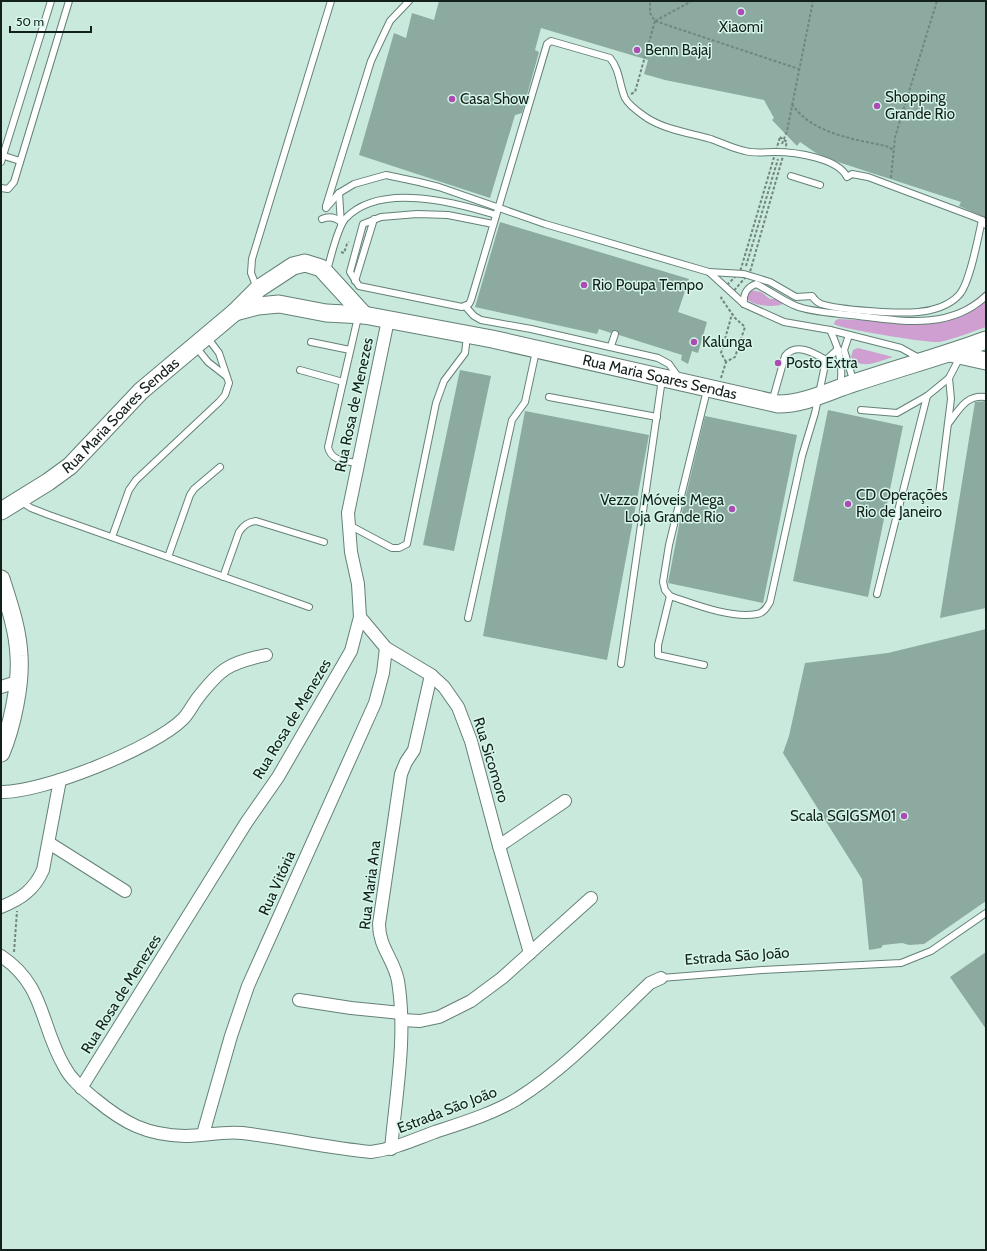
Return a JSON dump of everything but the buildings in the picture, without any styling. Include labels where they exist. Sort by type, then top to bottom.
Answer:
[{"type":"main road","name":"Rua Maria Soares Sendas","points":[[1,511],[70,466],[120,411],[235,312],[263,296],[285,270],[305,263],[318,266],[332,279],[361,316]]},
{"type":"main road","points":[[285,270],[280,278],[279,287],[282,297],[289,305]]},
{"type":"main road","points":[[326,313],[334,308],[339,302],[332,279]]},
{"type":"main road","name":"Rua Maria Soares Sendas","points":[[263,296],[289,305],[326,313],[388,320],[537,349],[772,404],[792,404],[819,396],[847,385],[924,361],[955,355],[986,340]]},
{"type":"main road","name":"Rua Maria Soares Sendas","points":[[955,355],[986,361]]},
{"type":"main road","points":[[1,579],[13,619],[19,657],[9,685],[15,706],[1,753]]},
{"type":"street","name":"Rua Rosa de Menezes","points":[[81,1088],[246,823],[278,777],[351,651],[360,617],[358,584],[351,552],[348,513],[357,463],[388,320]]},
{"type":"street","name":"Rua Sicomoro","points":[[360,617],[386,648],[431,675],[444,687],[458,708],[471,741],[530,953]]},
{"type":"street","name":"Rua Vitória","points":[[203,1134],[231,1036],[248,986],[375,703],[383,673],[386,648]]},
{"type":"street","points":[[1,792],[25,790],[60,780],[155,740],[184,718],[209,683],[222,670],[244,660],[266,655]]},
{"type":"street","name":"Rua Maria Ana","points":[[391,1149],[402,1016],[397,980],[379,937],[379,924],[401,774],[406,762],[414,750],[431,675]]},
{"type":"street","points":[[1,907],[18,900],[38,883],[43,870],[49,843],[60,780]]},
{"type":"street","points":[[499,846],[564,801]]},
{"type":"street","points":[[49,843],[125,891]]},
{"type":"street","points":[[299,1000],[402,1016],[420,1021],[439,1017],[454,1011],[471,1001],[502,978],[591,898]]},
{"type":"street","name":"Estrada São João","points":[[1,956],[13,964],[28,979],[38,999],[63,1066],[70,1077],[81,1088],[116,1116],[133,1126],[149,1132],[186,1136],[239,1133],[371,1152],[391,1149],[483,1115],[516,1099],[572,1056],[650,983],[661,978]]},
{"type":"lane","points":[[20,161],[2,157],[51,1]]},
{"type":"lane","points":[[1,188],[8,189],[14,182],[69,1]]},
{"type":"lane","points":[[263,296],[251,273],[252,259],[331,1]]},
{"type":"lane","points":[[409,1],[390,21],[371,61],[326,208],[339,193],[354,184],[386,175],[439,187],[496,211],[709,272],[743,274],[770,282],[796,297],[812,296],[819,303],[831,306],[901,312],[917,312],[932,309],[951,302],[965,286],[984,222],[891,185],[852,174],[847,177],[840,167],[826,161],[797,154],[780,152],[763,154],[744,151],[698,135],[672,129],[649,120],[639,113],[625,99],[616,65],[610,58],[554,41],[549,41],[496,211],[472,300],[465,306]]},
{"type":"lane","points":[[790,176],[820,185]]},
{"type":"lane","points":[[339,193],[341,224]]},
{"type":"lane","points":[[332,279],[333,249],[341,224],[362,205],[384,199],[424,198],[496,211]]},
{"type":"lane","points":[[493,224],[448,215],[417,214],[374,219],[363,224],[350,272],[359,286],[465,306],[474,316],[481,320],[611,346],[658,358],[669,364],[683,382]]},
{"type":"lane","points":[[322,219],[326,217],[337,218],[341,224]]},
{"type":"lane","points":[[355,281],[374,219]]},
{"type":"lane","points":[[709,272],[728,291],[744,304],[784,322],[830,330],[901,348],[924,361]]},
{"type":"lane","points":[[744,304],[743,297],[747,290],[756,284],[796,306],[831,312],[919,322],[955,315],[970,308],[986,296]]},
{"type":"lane","points":[[357,463],[337,459],[329,452],[328,447],[350,350],[361,316]]},
{"type":"lane","points":[[830,330],[838,349],[842,375],[847,385]]},
{"type":"lane","points":[[611,346],[615,334]]},
{"type":"lane","points":[[349,525],[392,548],[399,548],[407,544],[436,403],[444,381],[465,353],[467,335]]},
{"type":"lane","points":[[847,385],[844,350],[849,335]]},
{"type":"lane","points":[[201,341],[208,362],[226,376]]},
{"type":"lane","points":[[112,537],[129,490],[145,470],[225,395],[229,383],[219,353],[201,341]]},
{"type":"lane","points":[[310,342],[350,350]]},
{"type":"lane","points":[[468,618],[512,420],[525,402],[537,349]]},
{"type":"lane","points":[[772,404],[785,356],[789,351],[794,349],[813,352],[826,360]]},
{"type":"lane","points":[[712,390],[669,544],[663,582],[665,590],[670,596],[732,614],[758,614],[765,610],[770,602],[802,456],[819,396],[826,360],[838,349]]},
{"type":"lane","points":[[939,496],[951,399],[949,378],[955,355]]},
{"type":"lane","points":[[300,370],[343,382]]},
{"type":"lane","points":[[621,664],[662,378]]},
{"type":"lane","points":[[861,410],[897,413],[927,396],[949,378]]},
{"type":"lane","points":[[877,594],[927,396]]},
{"type":"lane","points":[[549,397],[657,417]]},
{"type":"lane","points":[[948,425],[966,402],[972,397],[986,397]]},
{"type":"lane","points":[[168,557],[182,515],[194,489],[220,467]]},
{"type":"lane","points":[[19,500],[31,508],[309,607]]},
{"type":"lane","points":[[223,577],[239,532],[243,526],[249,522],[256,522],[324,542]]},
{"type":"lane","points":[[670,596],[658,645],[658,655],[704,665]]},
{"type":"lane","name":"Estrada São João","points":[[661,978],[762,970],[901,963],[931,951],[986,913]]},
{"type":"path","points":[[650,1],[650,13],[655,20],[799,68]]},
{"type":"path","points":[[625,99],[634,92],[655,20],[692,1]]},
{"type":"path","points":[[728,291],[743,274],[780,152],[787,142],[784,139],[813,1]]},
{"type":"path","points":[[891,185],[895,137],[937,1]]},
{"type":"path","points":[[791,104],[798,114],[824,130],[886,146],[894,150]]},
{"type":"path","points":[[712,390],[726,362],[735,357],[745,327],[732,314],[721,298],[743,274],[780,152],[780,137],[784,139]]},
{"type":"path","points":[[743,274],[780,152]]},
{"type":"path","points":[[333,249],[344,253],[347,244],[358,242]]},
{"type":"path","points":[[726,362],[721,353],[732,314]]},
{"type":"path","points":[[13,964],[18,900]]},
{"type":"shaded area","points":[[750,290],[761,292],[770,299],[779,299],[783,304],[768,306],[752,302],[746,297]]},
{"type":"shaded area","points":[[986,290],[986,327],[945,341],[932,342],[903,338],[851,329],[834,324],[838,319],[897,322],[935,318],[953,312],[970,303]]},
{"type":"shaded area","points":[[858,348],[893,357],[870,364],[860,363],[851,357],[853,350]]},
{"type":"place","name":"Xiaomi","points":[[741,12]]},
{"type":"place","name":"Benn Bajaj","points":[[637,50]]},
{"type":"place","name":"Casa Show","points":[[452,99]]},
{"type":"place","name":"Shopping Grande Rio","points":[[877,106]]},
{"type":"place","name":"Rio Poupa Tempo","points":[[584,285]]},
{"type":"place","name":"Kalunga","points":[[694,342]]},
{"type":"place","name":"Posto Extra","points":[[778,363]]},
{"type":"place","name":"CD Operações Rio de Janeiro","points":[[848,504]]},
{"type":"place","name":"Vezzo Móveis Mega Loja Grande Rio","points":[[732,509]]},
{"type":"place","name":"Scala SGIGSM01","points":[[904,816]]}]
